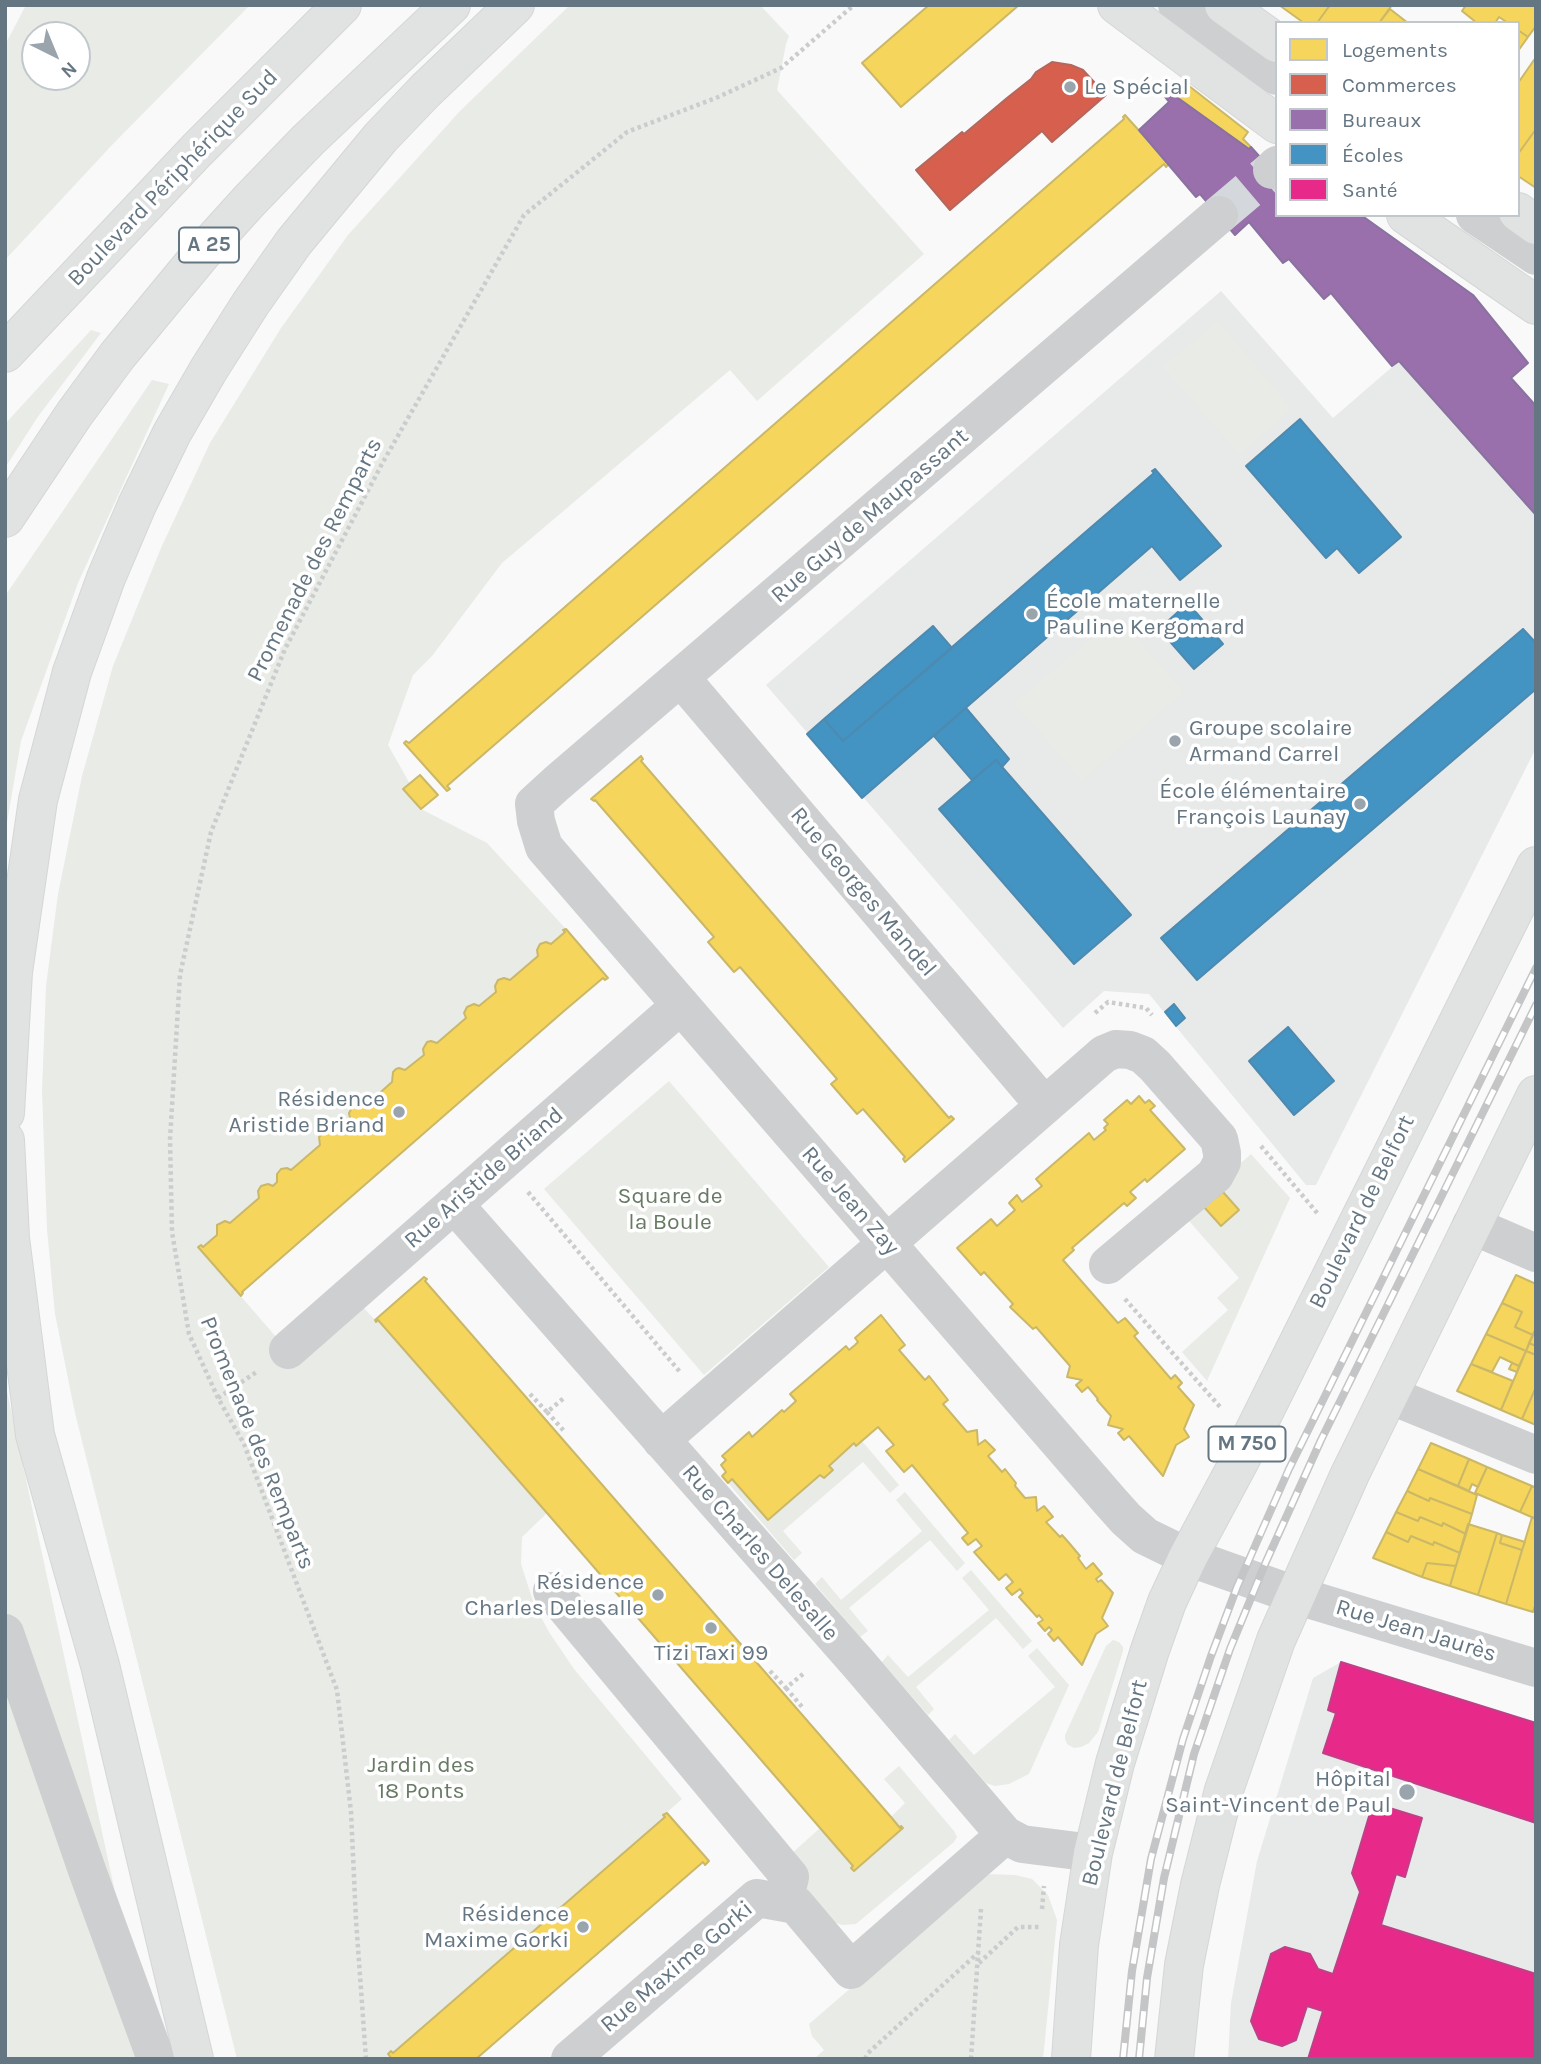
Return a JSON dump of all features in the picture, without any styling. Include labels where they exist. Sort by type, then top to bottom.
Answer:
[{"type":"main road","name":"Boulevard Périphérique Sud","points":[[5,354],[197,150],[342,5]]},
{"type":"main road","name":"A 25","points":[[5,518],[75,413],[117,356],[202,253],[308,140],[451,5]]},
{"type":"main road","points":[[5,1113],[13,972],[38,800],[72,672],[106,578],[137,505],[172,433],[209,369],[251,303],[295,242],[381,137],[515,5]]},
{"type":"main road","points":[[1117,5],[1275,123]]},
{"type":"main road","points":[[1224,5],[1275,42]]},
{"type":"main road","points":[[1409,217],[1536,305]]},
{"type":"main road","name":"Boulevard de Belfort","points":[[1071,2059],[1079,1945],[1093,1853],[1115,1763],[1167,1602],[1536,866]]},
{"type":"main road","points":[[1174,2059],[1184,1965],[1200,1885],[1224,1790],[1248,1718],[1295,1595],[1389,1395],[1536,1095]]},
{"type":"main road","points":[[5,1140],[10,1238],[35,1435],[100,1665],[194,2059]]},
{"type":"street","points":[[1177,5],[1275,75]]},
{"type":"street","name":"Rue Guy de Maupassant","points":[[536,821],[534,804],[1219,215]]},
{"type":"street","points":[[1508,222],[1536,259]]},
{"type":"street","name":"Rue Georges Mandel","points":[[681,678],[1044,1105]]},
{"type":"street","name":"Rue Jean Zay","points":[[536,821],[544,847],[1126,1519],[1145,1536],[1188,1557]]},
{"type":"street","name":"Rue Aristide Briand","points":[[288,1350],[681,1005]]},
{"type":"street","points":[[662,1440],[1104,1054],[1116,1049],[1130,1049],[1143,1055],[1155,1066],[1219,1139],[1222,1162],[1215,1175],[1108,1265]]},
{"type":"street","name":"Rue Charles Delesalle","points":[[454,1204],[1005,1835]]},
{"type":"street","points":[[1471,1225],[1536,1252]]},
{"type":"street","points":[[1389,1395],[1536,1455]]},
{"type":"street","points":[[1188,1557],[1295,1595]]},
{"type":"street","points":[[552,1591],[790,1877],[784,1903]]},
{"type":"street","name":"Rue Jean Jaurès","points":[[1295,1595],[1536,1668]]},
{"type":"street","points":[[5,1633],[156,2059]]},
{"type":"street","points":[[1005,1835],[1022,1844],[1093,1853]]},
{"type":"street","name":"Rue Maxime Gorki","points":[[570,2059],[757,1898],[796,1905],[851,1970],[1005,1835]]},
{"type":"path","name":"Promenade des Remparts","points":[[366,2059],[351,1812],[337,1689],[244,1444],[218,1398],[189,1334],[172,1232],[170,1139],[180,975],[211,832],[285,649],[383,462],[524,215],[627,132],[716,98],[780,68],[854,5]]},
{"type":"path","points":[[502,1162],[705,1402]]},
{"type":"path","points":[[1108,1265],[1101,1272],[1249,1440]]},
{"type":"path","points":[[218,1398],[288,1350]]},
{"type":"path","points":[[530,1394],[564,1432]]},
{"type":"path","points":[[547,1412],[564,1398]]},
{"type":"path","points":[[770,1671],[803,1708]]},
{"type":"path","points":[[786,1688],[803,1674]]},
{"type":"path","points":[[971,2059],[983,1874],[974,1863]]},
{"type":"path","points":[[978,1964],[1018,1927],[1041,1927]]},
{"type":"path","points":[[865,2059],[868,2053],[979,1952]]},
{"type":"shaded area","name":"Groupe scolaire Armand Carrel","points":[[1221,291],[1333,418],[1399,361],[1536,515],[1536,748],[1316,1185],[1306,1185],[1149,994],[1104,991],[1063,1028],[766,685]]},
{"type":"shaded area","name":"Hôpital Saint-Vincent de Paul","points":[[1341,1662],[1536,1723],[1536,2059],[1228,2059],[1231,2003],[1257,1861],[1313,1678]]},
{"type":"green space","points":[[26,5],[250,5],[112,145],[5,260],[5,45]]},
{"type":"green space","name":"Jardin des 18 Ponts","points":[[570,5],[760,5],[789,36],[777,90],[924,254],[757,401],[730,370],[502,563],[432,656],[413,675],[388,745],[410,784],[404,789],[421,809],[487,843],[566,929],[563,930],[565,932],[551,944],[540,944],[538,956],[510,980],[498,980],[496,992],[479,1006],[474,1004],[467,1007],[464,1013],[466,1018],[437,1043],[427,1042],[423,1049],[424,1055],[405,1070],[396,1069],[392,1082],[364,1107],[358,1105],[352,1108],[350,1118],[333,1133],[328,1131],[322,1134],[319,1137],[320,1145],[291,1170],[281,1170],[273,1186],[261,1186],[258,1191],[259,1198],[230,1223],[219,1223],[217,1235],[198,1247],[297,1361],[362,1306],[378,1320],[547,1513],[522,1537],[521,1564],[534,1604],[574,1669],[682,1799],[664,1815],[665,1817],[393,2053],[388,2053],[392,2059],[237,2059],[75,1413],[55,1314],[47,1229],[42,1091],[46,986],[58,894],[82,776],[113,666],[161,548],[210,443],[281,328],[348,235],[460,111]]},
{"type":"green space","points":[[1218,321],[1292,408],[1240,455],[1162,367]]},
{"type":"green space","points":[[91,330],[101,333],[37,418],[5,468],[5,424]]},
{"type":"green space","points":[[152,380],[169,384],[78,583],[21,741],[5,834],[5,596]]},
{"type":"green space","points":[[1118,616],[1184,692],[1082,781],[1014,703]]},
{"type":"green space","name":"Square de la Boule","points":[[669,1081],[829,1267],[704,1375],[544,1189]]},
{"type":"green space","points":[[1251,1154],[1290,1198],[1207,1381],[1182,1352],[1228,1310],[1217,1298],[1239,1278],[1183,1214],[1199,1201],[1221,1226],[1223,1192],[1217,1184]]},
{"type":"green space","points":[[5,1382],[151,2059],[5,2059]]},
{"type":"green space","points":[[862,1441],[899,1485],[890,1493],[863,1462],[783,1531],[802,1553],[794,1560],[728,1483],[732,1479],[769,1520],[820,1475],[824,1478],[833,1470],[829,1466],[854,1443],[856,1445]]},
{"type":"green space","points":[[905,1492],[965,1563],[957,1571],[930,1540],[849,1608],[868,1631],[860,1637],[815,1584],[822,1577],[841,1600],[922,1531],[896,1500]]},
{"type":"green space","points":[[971,1570],[1032,1641],[1023,1649],[996,1618],[916,1687],[934,1709],[928,1715],[882,1662],[888,1655],[908,1677],[989,1610],[962,1578]]},
{"type":"green space","points":[[1113,1640],[1119,1642],[1123,1651],[1098,1732],[1089,1743],[1074,1748],[1067,1744],[1065,1735],[1106,1646]]},
{"type":"green space","points":[[1037,1648],[1069,1685],[1029,1774],[1009,1784],[995,1786],[986,1783],[949,1740],[955,1734],[974,1755],[1055,1687],[1028,1656]]},
{"type":"green space","points":[[899,1766],[957,1837],[856,1924],[842,1925],[831,1921],[781,1863],[820,1828],[855,1871],[903,1829],[891,1817],[905,1803],[884,1779]]},
{"type":"green space","points":[[983,1874],[1015,1875],[1032,1879],[1048,1895],[1057,1920],[1043,2059],[814,2059],[824,2050],[812,2036],[809,2024]]},
{"type":"building: Logements","points":[[929,5],[1019,5],[901,107],[862,63]]},
{"type":"building: Logements","points":[[1279,5],[1330,5],[1318,21],[1301,21]]},
{"type":"building: Logements","points":[[1330,5],[1392,5],[1380,21],[1318,21]]},
{"type":"building: Logements","points":[[1466,5],[1536,5],[1536,26],[1528,37],[1520,31],[1520,21],[1505,21],[1499,17],[1496,21],[1474,21],[1462,11]]},
{"type":"building: Logements","points":[[1390,9],[1405,21],[1381,21]]},
{"type":"building: Logements","points":[[1520,31],[1528,37],[1520,48]]},
{"type":"building: Logements","points":[[1534,60],[1536,129],[1520,151],[1520,80]]},
{"type":"building: Logements","points":[[1184,82],[1248,132],[1243,139],[1251,147],[1249,149],[1171,93]]},
{"type":"building: Logements","points":[[1125,115],[1169,164],[1166,167],[1164,164],[1062,252],[447,786],[450,789],[447,791],[404,743],[406,741],[409,743],[1124,119]]},
{"type":"building: Logements","points":[[1536,129],[1536,188],[1520,177],[1520,151]]},
{"type":"building: Logements","points":[[641,756],[641,761],[949,1118],[951,1116],[954,1119],[905,1162],[905,1157],[863,1109],[857,1114],[831,1084],[837,1079],[740,967],[734,972],[708,942],[714,937],[595,800],[591,799]]},
{"type":"building: Logements","points":[[420,775],[438,795],[421,809],[403,789]]},
{"type":"building: Logements","name":"Résidence Aristide Briand","points":[[566,929],[608,978],[603,978],[564,1011],[242,1292],[241,1296],[198,1247],[203,1247],[217,1235],[217,1225],[225,1221],[230,1223],[259,1198],[258,1191],[261,1186],[273,1186],[281,1169],[291,1170],[320,1145],[319,1137],[322,1134],[328,1131],[333,1133],[350,1118],[352,1108],[358,1105],[364,1107],[392,1082],[396,1069],[405,1070],[424,1055],[423,1049],[427,1042],[437,1043],[466,1018],[464,1013],[467,1007],[474,1004],[479,1006],[496,992],[498,980],[510,980],[538,956],[540,944],[551,944]]},
{"type":"building: Logements","points":[[1139,1096],[1145,1103],[1149,1100],[1155,1106],[1150,1110],[1185,1149],[1147,1182],[1145,1179],[1130,1192],[1136,1198],[1127,1206],[1124,1203],[1072,1248],[1074,1250],[1063,1260],[1118,1323],[1125,1318],[1138,1333],[1134,1336],[1171,1379],[1175,1375],[1182,1383],[1178,1387],[1194,1405],[1184,1429],[1189,1437],[1176,1445],[1163,1476],[1129,1436],[1124,1440],[1118,1433],[1123,1429],[1108,1425],[1111,1416],[1088,1387],[1082,1392],[1076,1385],[1082,1380],[1067,1377],[1070,1366],[1036,1327],[1033,1329],[1010,1307],[1013,1304],[984,1272],[981,1275],[957,1248],[991,1219],[997,1226],[1015,1210],[1009,1203],[1017,1195],[1022,1202],[1042,1186],[1036,1179],[1089,1133],[1094,1140],[1106,1130],[1104,1128],[1108,1124],[1104,1120],[1127,1100],[1131,1104]]},
{"type":"building: Logements","points":[[1223,1192],[1239,1210],[1221,1226],[1204,1207]]},
{"type":"building: Logements","points":[[1516,1275],[1536,1284],[1536,1328],[1533,1335],[1515,1327],[1522,1312],[1502,1303]]},
{"type":"building: Logements","name":"Résidence Charles Delesalle","points":[[424,1277],[900,1828],[903,1828],[854,1871],[851,1868],[853,1866],[547,1513],[378,1320],[376,1322],[375,1320]]},
{"type":"building: Logements","points":[[1502,1303],[1522,1312],[1515,1327],[1533,1335],[1526,1351],[1486,1334]]},
{"type":"building: Logements","points":[[881,1315],[905,1345],[899,1350],[925,1380],[929,1376],[948,1400],[943,1404],[967,1432],[977,1430],[978,1445],[985,1440],[995,1450],[988,1456],[1002,1472],[1005,1469],[1025,1498],[1036,1497],[1037,1511],[1044,1506],[1053,1517],[1046,1522],[1070,1544],[1086,1569],[1093,1563],[1102,1574],[1096,1579],[1098,1582],[1101,1580],[1113,1593],[1102,1618],[1108,1626],[1096,1634],[1082,1665],[1058,1637],[1054,1641],[1048,1634],[1052,1630],[1049,1627],[1045,1631],[1038,1623],[1043,1620],[1019,1597],[1023,1593],[1020,1589],[1012,1595],[1006,1588],[1013,1582],[1006,1574],[999,1580],[974,1552],[982,1546],[976,1539],[968,1545],[962,1538],[968,1533],[912,1465],[904,1472],[886,1451],[894,1445],[878,1427],[856,1446],[854,1443],[829,1466],[833,1470],[824,1478],[820,1475],[768,1520],[732,1479],[728,1483],[722,1476],[726,1472],[721,1465],[726,1460],[722,1456],[749,1432],[752,1437],[782,1410],[784,1412],[796,1401],[790,1394],[846,1346],[849,1350],[855,1345],[858,1342],[855,1338]]},
{"type":"building: Logements","points":[[1536,1328],[1536,1346],[1529,1343]]},
{"type":"building: Logements","points":[[1486,1334],[1526,1351],[1519,1366],[1500,1357],[1492,1372],[1471,1364]]},
{"type":"building: Logements","points":[[1529,1343],[1536,1346],[1536,1355],[1526,1351]]},
{"type":"building: Logements","points":[[1526,1351],[1536,1355],[1536,1387],[1522,1419],[1501,1410]]},
{"type":"building: Logements","points":[[1512,1363],[1519,1366],[1517,1372],[1509,1369]]},
{"type":"building: Logements","points":[[1471,1364],[1513,1381],[1501,1410],[1457,1391]]},
{"type":"building: Logements","points":[[1536,1387],[1536,1425],[1522,1419]]},
{"type":"building: Logements","points":[[1431,1443],[1469,1459],[1458,1486],[1418,1469]]},
{"type":"building: Logements","points":[[1469,1459],[1487,1467],[1478,1487],[1472,1484],[1469,1491],[1458,1486]]},
{"type":"building: Logements","points":[[1487,1467],[1532,1486],[1520,1512],[1475,1493]]},
{"type":"building: Logements","points":[[1418,1469],[1477,1495],[1472,1514],[1407,1491]]},
{"type":"building: Logements","points":[[1532,1486],[1536,1488],[1536,1519],[1520,1512]]},
{"type":"building: Logements","points":[[1407,1491],[1472,1514],[1466,1534],[1443,1523],[1442,1526],[1420,1517],[1418,1521],[1396,1512]]},
{"type":"building: Logements","points":[[1396,1512],[1418,1521],[1420,1517],[1442,1526],[1443,1523],[1466,1534],[1460,1553],[1411,1536],[1408,1542],[1386,1532]]},
{"type":"building: Logements","points":[[1532,1517],[1536,1519],[1536,1603],[1533,1612],[1506,1604]]},
{"type":"building: Logements","points":[[1468,1524],[1497,1533],[1478,1595],[1450,1586]]},
{"type":"building: Logements","points":[[1386,1532],[1408,1542],[1411,1536],[1460,1553],[1456,1566],[1427,1563],[1422,1577],[1373,1558]]},
{"type":"building: Logements","points":[[1497,1533],[1502,1535],[1500,1543],[1522,1550],[1506,1604],[1478,1595]]},
{"type":"building: Logements","points":[[1502,1535],[1525,1542],[1522,1550],[1500,1543]]},
{"type":"building: Logements","points":[[1427,1563],[1456,1566],[1450,1586],[1422,1577]]},
{"type":"building: Logements","name":"Résidence Maxime Gorki","points":[[667,1813],[709,1861],[705,1865],[703,1862],[476,2059],[392,2059],[388,2054],[391,2051],[393,2053]]},
{"type":"building: Commerces","points":[[1052,62],[1083,70],[1106,95],[1052,142],[1042,131],[950,210],[916,170],[962,132],[964,134],[1036,72]]},
{"type":"building: Bureaux","points":[[1171,93],[1249,149],[1251,147],[1275,174],[1275,217],[1364,217],[1473,295],[1528,363],[1511,378],[1536,406],[1536,515],[1399,361],[1392,366],[1331,293],[1324,299],[1289,259],[1283,263],[1249,222],[1235,235],[1200,194],[1196,197],[1139,130],[1169,102],[1165,97]]},
{"type":"building: Écoles","points":[[1300,419],[1401,537],[1359,573],[1337,548],[1326,558],[1246,466]]},
{"type":"building: Écoles","name":"École maternelle Pauline Kergomard","points":[[1155,469],[1221,546],[1180,580],[1152,546],[862,798],[807,734],[824,719],[843,741],[1154,473],[1152,471]]},
{"type":"building: Écoles","points":[[1188,603],[1223,644],[1194,669],[1159,629]]},
{"type":"building: Écoles","points":[[933,626],[952,648],[843,741],[824,719]]},
{"type":"building: Écoles","name":"École élémentaire François Launay","points":[[1523,629],[1536,643],[1536,689],[1197,980],[1161,938]]},
{"type":"building: Écoles","points":[[966,708],[1009,759],[1002,767],[996,760],[972,780],[934,736]]},
{"type":"building: Écoles","points":[[996,760],[1131,915],[1074,964],[939,809]]},
{"type":"building: Écoles","points":[[1174,1004],[1185,1018],[1176,1026],[1165,1012]]},
{"type":"building: Écoles","points":[[1288,1027],[1334,1081],[1294,1115],[1249,1061]]},
{"type":"building: Santé","points":[[1341,1662],[1536,1723],[1536,1823],[1323,1753],[1336,1713],[1328,1710]]},
{"type":"building: Santé","points":[[1383,1806],[1422,1818],[1405,1877],[1396,1874],[1381,1925],[1536,1974],[1536,2059],[1308,2059],[1323,2011],[1307,2006],[1296,2040],[1282,2046],[1259,2039],[1251,2021],[1271,1954],[1285,1947],[1310,1954],[1318,1969],[1333,1974],[1360,1892],[1352,1873],[1370,1813]]},
{"type":"tunnel","points":[[1219,215],[1272,170]]},
{"type":"railway","points":[[1123,2059],[1132,1971],[1151,1859],[1183,1739],[1237,1587],[1289,1469],[1536,968]]},
{"type":"railway","points":[[1139,2059],[1147,1978],[1164,1878],[1194,1754],[1230,1649],[1321,1440],[1536,1005]]},
{"type":"place","name":"Le Spécial","points":[[1070,87]]},
{"type":"place","name":"École maternelle Pauline Kergomard","points":[[1032,614]]},
{"type":"place","name":"Groupe scolaire Armand Carrel","points":[[1175,741]]},
{"type":"place","name":"École élémentaire François Launay","points":[[1360,804]]},
{"type":"place","name":"Résidence Aristide Briand","points":[[399,1112]]},
{"type":"place","name":"Résidence Charles Delesalle","points":[[658,1595]]},
{"type":"place","name":"Tizi Taxi 99","points":[[711,1628]]},
{"type":"place","name":"Hôpital Saint-Vincent de Paul","points":[[1407,1792]]},
{"type":"place","name":"Résidence Maxime Gorki","points":[[583,1927]]}]
